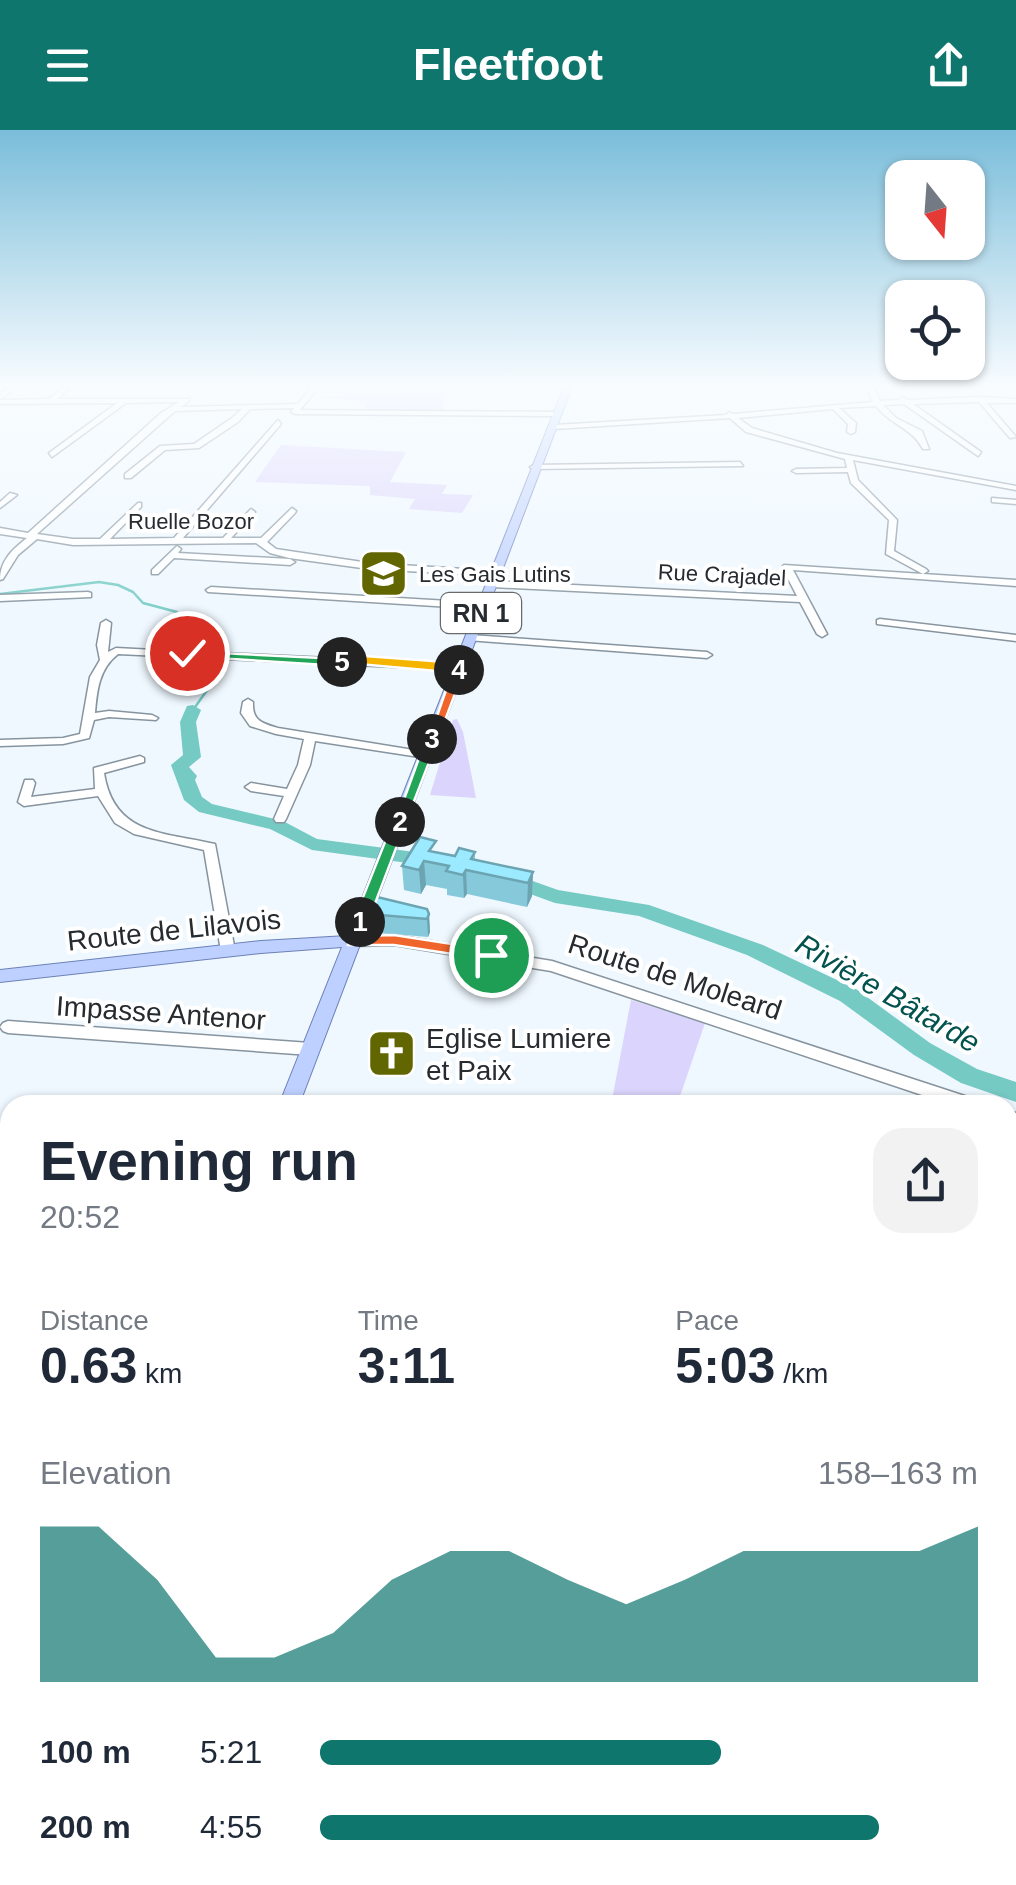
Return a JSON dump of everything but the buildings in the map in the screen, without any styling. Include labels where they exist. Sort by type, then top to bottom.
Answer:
[{"type":"main road","name":"RN 1","points":[[293,1095],[472,638],[534,467]]},
{"type":"main road","name":"Route de Lilavois","points":[[0,976],[353,942]]},
{"type":"street","points":[[0,577],[14,553],[107,466]]},
{"type":"street","points":[[128,476],[140,466]]},
{"type":"street","points":[[156,572],[242,466]]},
{"type":"street","points":[[534,467],[610,466]]},
{"type":"street","points":[[850,466],[860,489],[894,524],[889,552],[936,577]]},
{"type":"street","points":[[893,466],[1016,488]]},
{"type":"street","points":[[796,471],[851,470]]},
{"type":"street","points":[[0,494],[13,495],[0,506]]},
{"type":"street","points":[[995,500],[1016,502]]},
{"type":"street","points":[[102,542],[138,505]]},
{"type":"street","points":[[227,538],[251,512]]},
{"type":"street","points":[[264,541],[292,512]]},
{"type":"street","name":"Ruelle Bozor","points":[[0,530],[73,542],[227,538],[264,541],[280,553],[494,579]]},
{"type":"street","points":[[171,555],[369,566]]},
{"type":"street","name":"Rue Crajadel","points":[[803,599],[787,567],[1016,583]]},
{"type":"street","name":"Rue Crajadel","points":[[494,579],[803,599]]},
{"type":"street","points":[[211,590],[484,606]]},
{"type":"street","points":[[0,598],[88,595]]},
{"type":"street","points":[[803,599],[822,634]]},
{"type":"street","points":[[880,622],[1016,638]]},
{"type":"street","points":[[0,743],[76,740],[85,736],[96,670],[104,653],[106,623]]},
{"type":"street","points":[[472,638],[708,654]]},
{"type":"street","points":[[104,653],[217,650],[460,667]]},
{"type":"street","points":[[248,702],[247,712],[254,724],[310,739],[426,756]]},
{"type":"street","points":[[90,716],[152,718]]},
{"type":"street","points":[[280,819],[310,739]]},
{"type":"street","points":[[140,760],[98,771],[101,792],[120,820],[138,831],[210,848],[228,952]]},
{"type":"street","points":[[28,783],[24,802],[101,792]]},
{"type":"street","points":[[251,787],[290,793]]},
{"type":"street","name":"Route de Moleard","points":[[353,942],[394,940],[552,966],[941,1095]]},
{"type":"street","name":"Impasse Antenor","points":[[8,1027],[310,1049]]},
{"type":"shaded area","points":[[266,466],[399,466],[390,482],[447,485],[442,494],[473,495],[462,513],[409,509],[415,499],[370,495],[370,486],[255,482]]},
{"type":"shaded area","points":[[457,719],[476,798],[430,795],[453,720]]},
{"type":"shaded area","points":[[631,1000],[705,1023],[680,1095],[613,1095]]},
{"type":"waterway","points":[[0,594],[99,582],[118,585],[133,592],[143,603],[177,612],[176,620],[207,628],[211,644],[204,652],[207,655],[201,669],[210,686],[193,710]]},
{"type":"waterway","name":"Rivière Bâtarde","points":[[193,710],[188,722],[192,757],[180,765],[181,772],[188,776],[185,781],[190,785],[193,800],[206,808],[276,825],[312,844],[437,861]]},
{"type":"waterway","name":"Rivière Bâtarde","points":[[507,878],[555,896],[642,910],[755,950],[848,995],[922,1049],[969,1076],[1016,1092]]},
{"type":"place","name":"Les Gais Lutins","points":[[384,574]]},
{"type":"place","name":"Eglise Lumiere et Paix","points":[[391,1054]]},
{"type":"route","points":[[187,653],[460,667],[353,942],[394,940],[491,955]]}]
